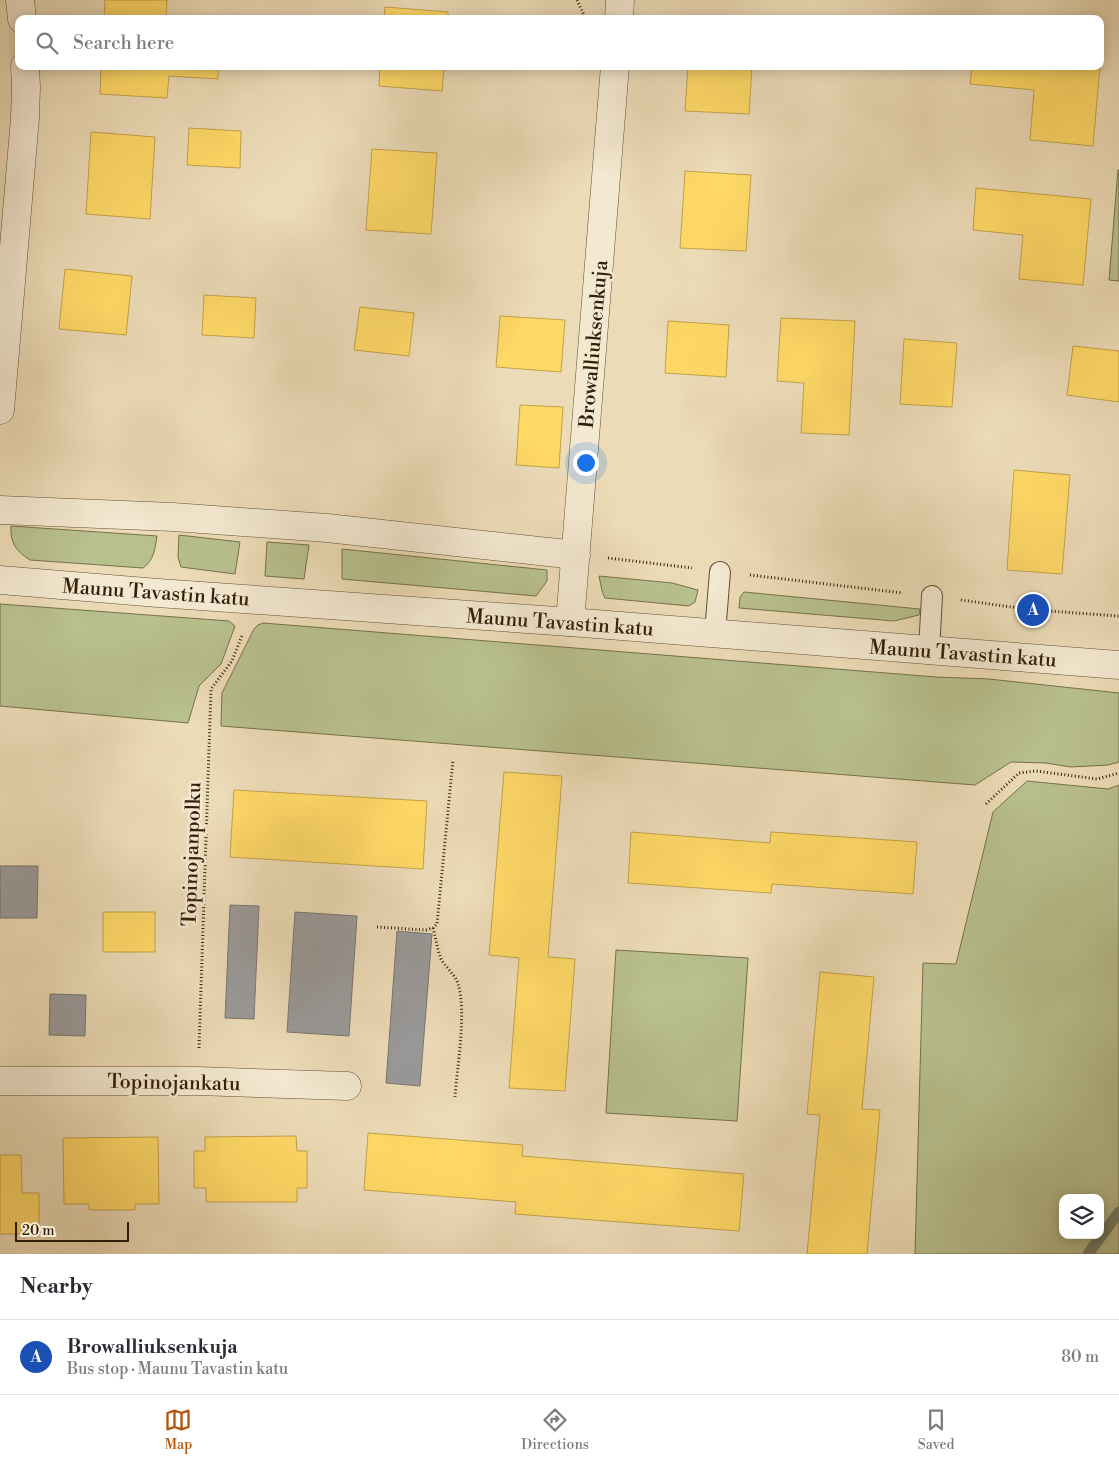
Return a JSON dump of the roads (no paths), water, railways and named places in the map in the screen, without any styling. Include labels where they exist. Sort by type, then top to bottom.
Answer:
[{"type":"street","points":[[20,0],[22,15]]},
{"type":"street","points":[[619,15],[620,0]]},
{"type":"street","points":[[0,410],[25,118],[25,70]]},
{"type":"street","name":"Browalliuksenkuja","points":[[570,622],[615,70]]},
{"type":"street","points":[[0,510],[173,517],[327,528],[576,554]]},
{"type":"street","name":"Maunu Tavastin katu","points":[[0,580],[1119,664]]},
{"type":"street","name":"Topinojankatu","points":[[0,1081],[197,1081],[347,1086]]},
{"type":"lane","points":[[715,634],[720,572]]},
{"type":"lane","points":[[929,650],[932,596]]},
{"type":"waterway","points":[[1088,1254],[1119,1212]]},
{"type":"place","name":"Browalliuksenkuja","points":[[1033,610]]}]
